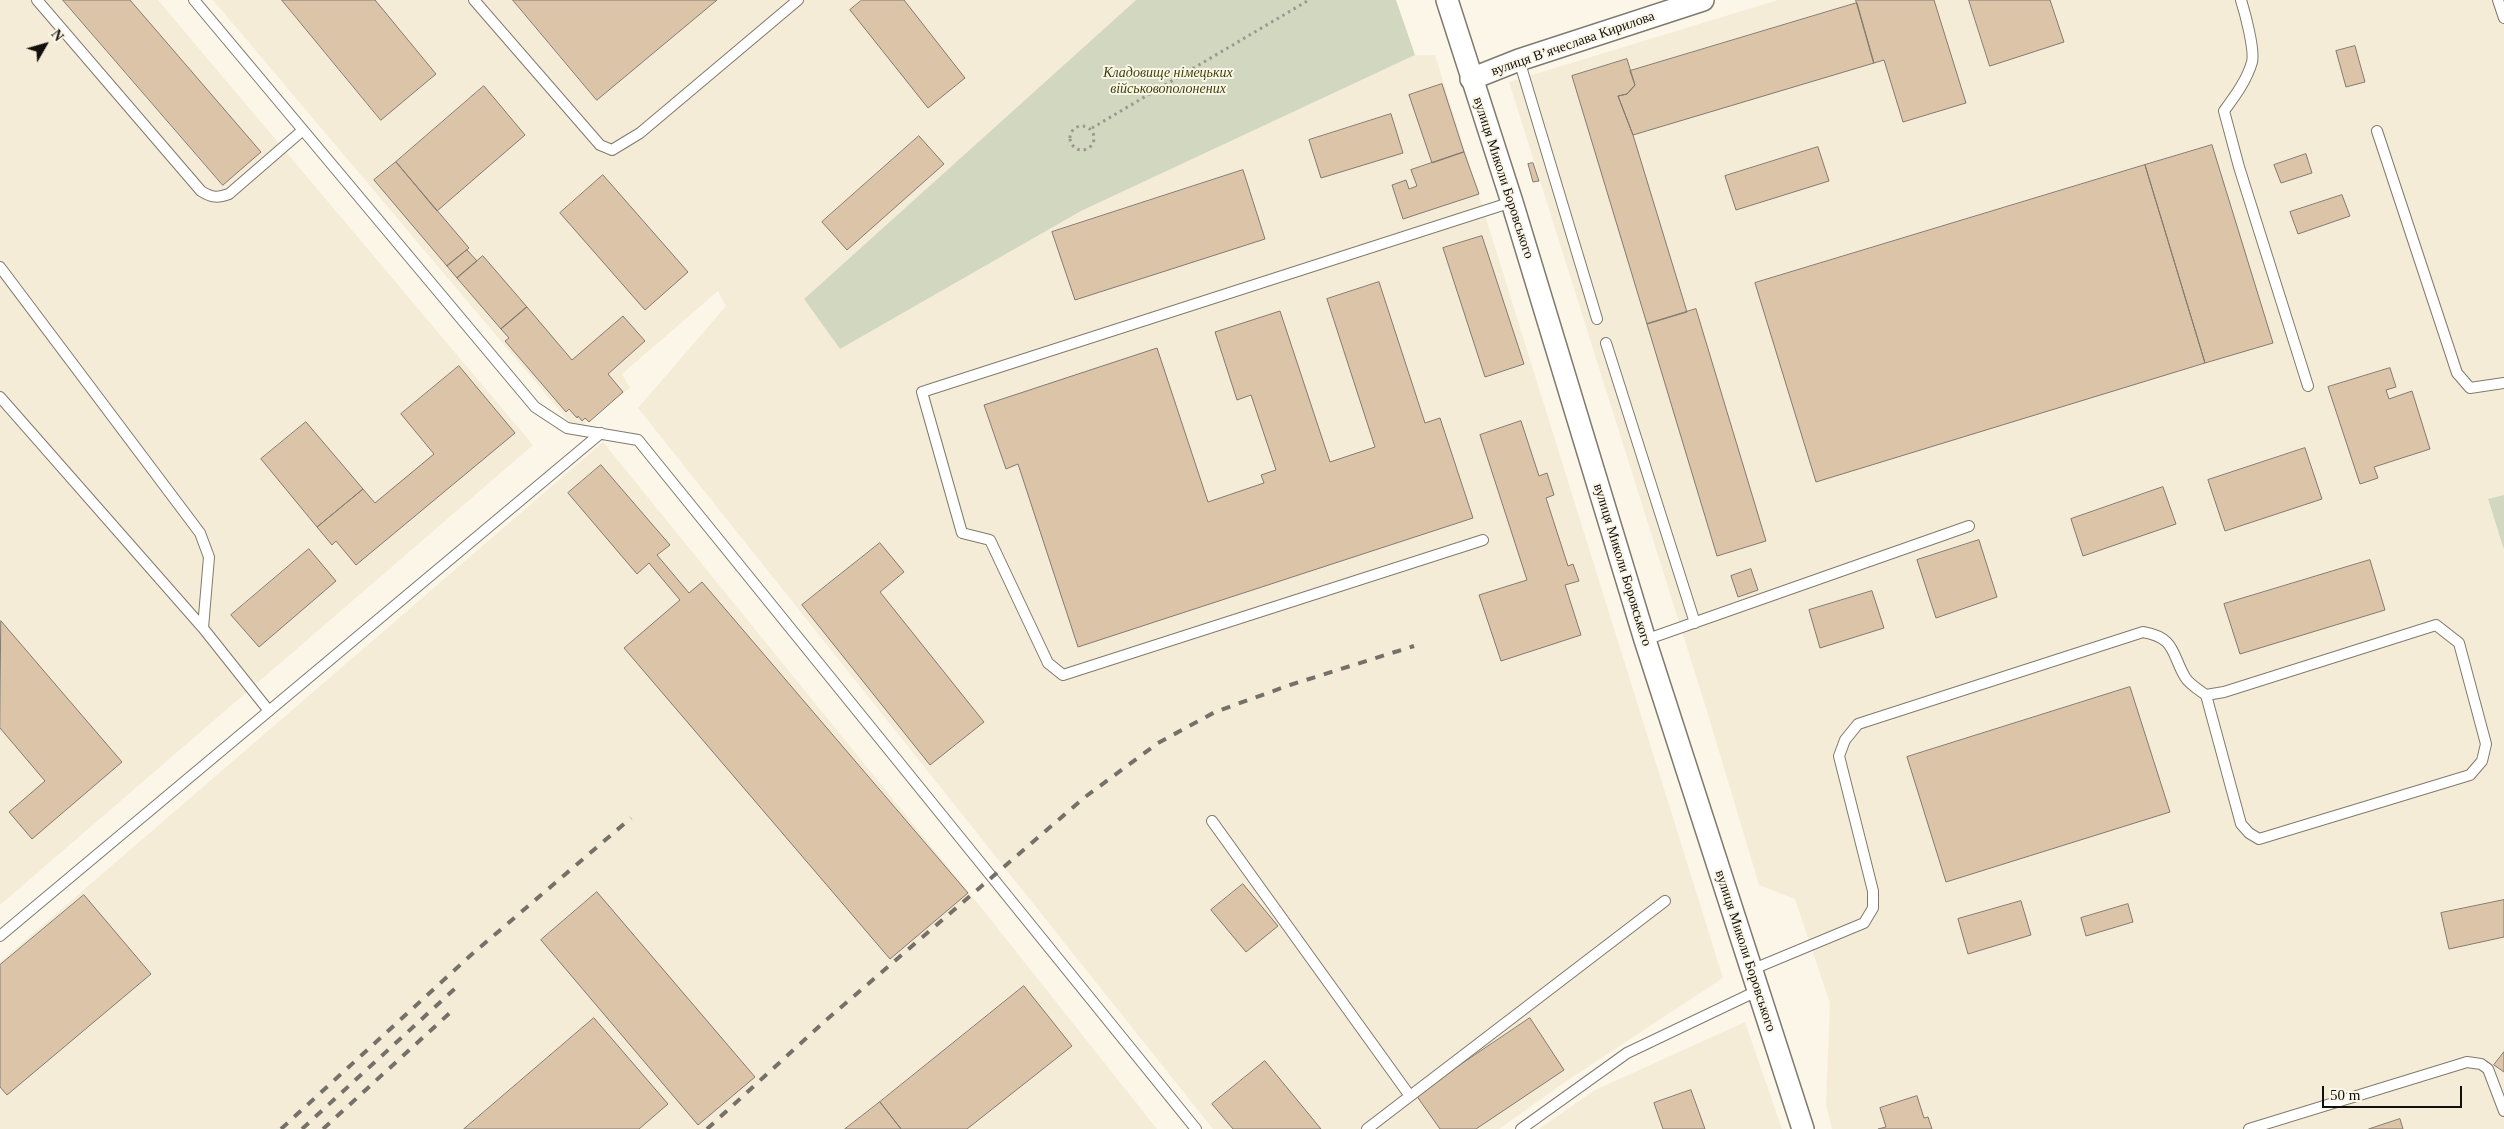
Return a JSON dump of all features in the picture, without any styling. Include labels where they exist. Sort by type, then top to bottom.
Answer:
[{"type":"street","name":"вулиця Миколи Боровського","points":[[1447,0],[1512,202],[1645,640],[1750,970],[1803,1129]]},
{"type":"street","name":"вулиця Вʼячеслава Кирилова","points":[[1471,79],[1519,60],[1703,0]]},
{"type":"lane","points":[[37,0],[202,191],[210,197],[230,194],[303,130]]},
{"type":"lane","points":[[194,0],[536,407],[567,428],[638,440],[1196,1129]]},
{"type":"lane","points":[[474,0],[600,145],[612,150],[640,133],[798,0]]},
{"type":"lane","points":[[2241,0],[2247,22],[2252,61],[2237,94],[2224,111],[2239,167],[2308,386]]},
{"type":"lane","points":[[2498,0],[2504,18]]},
{"type":"lane","points":[[1519,60],[1597,319]]},
{"type":"lane","points":[[2377,131],[2457,373],[2470,388],[2504,383]]},
{"type":"lane","points":[[1483,540],[1063,675],[1048,663],[990,540],[962,533],[922,392],[1512,202]]},
{"type":"lane","points":[[0,267],[200,533],[210,557],[203,628]]},
{"type":"lane","points":[[1606,343],[1695,623]]},
{"type":"lane","points":[[0,397],[203,628],[269,711]]},
{"type":"lane","points":[[0,936],[601,433]]},
{"type":"lane","points":[[1645,640],[1969,526]]},
{"type":"lane","points":[[1750,970],[1864,923],[1873,908],[1873,891],[1839,756],[1844,740],[1858,724],[2143,632],[2157,635],[2172,646],[2185,679],[2206,695],[2241,824],[2249,833],[2259,839],[2470,775],[2482,761],[2486,744],[2459,643],[2436,625],[2224,692],[2206,695]]},
{"type":"lane","points":[[1212,821],[1410,1096]]},
{"type":"lane","points":[[1368,1129],[1665,902]]},
{"type":"lane","points":[[1521,1129],[1627,1052],[1757,991]]},
{"type":"lane","points":[[2249,1129],[2467,1062],[2481,1064],[2488,1069],[2504,1111]]},
{"type":"path","points":[[1092,128],[1309,0]]},
{"type":"path","points":[[1084,125],[1092,128],[1095,141],[1090,147],[1084,151],[1075,148],[1070,141],[1071,133],[1084,125]]},
{"type":"shaded area","points":[[0,0],[158,0],[533,445],[0,905]]},
{"type":"shaded area","points":[[213,0],[1136,0],[804,299],[840,349],[1081,211],[1415,55],[1435,55],[1723,978],[1565,1082],[1499,1129],[1213,1129],[638,408],[726,306],[718,291],[622,374],[630,388],[576,430]]},
{"type":"shaded area","points":[[1778,0],[2504,0],[2504,495],[2488,500],[2504,550],[2504,1129],[1832,1129],[1826,1105],[1830,1003],[1795,899],[1759,885],[1707,711],[1509,82]]},
{"type":"shaded area","points":[[603,442],[987,915],[1157,1129],[0,1129],[0,962]]},
{"type":"shaded area","points":[[1745,1022],[1782,1129],[1539,1129],[1595,1090]]},
{"type":"green space","name":"Кладовище німецьких військовополонених","points":[[1136,0],[1396,0],[1415,55],[1081,211],[840,349],[804,299]]},
{"type":"green space","points":[[2504,495],[2504,550],[2488,499]]},
{"type":"building","points":[[63,0],[130,0],[261,152],[223,185]]},
{"type":"building","points":[[282,0],[375,0],[436,74],[381,120]]},
{"type":"building","points":[[513,0],[717,0],[597,100]]},
{"type":"building","points":[[862,0],[904,0],[965,78],[928,108],[850,10]]},
{"type":"building","points":[[1856,0],[1934,0],[1966,103],[1903,122],[1884,60],[1874,63]]},
{"type":"building","points":[[1969,0],[2050,0],[2064,42],[1990,66]]},
{"type":"building","points":[[1857,3],[1874,63],[1633,135],[1618,96],[1627,94],[1635,85],[1630,71]]},
{"type":"building","points":[[2355,46],[2365,82],[2346,87],[2336,51]]},
{"type":"building","points":[[1627,59],[1635,85],[1627,94],[1618,96],[1633,135],[1687,312],[1647,324],[1572,76]]},
{"type":"building","points":[[1442,84],[1464,152],[1432,163],[1409,95]]},
{"type":"building","points":[[484,86],[525,135],[437,211],[396,162]]},
{"type":"building","points":[[1391,114],[1403,153],[1321,178],[1309,140]]},
{"type":"building","points":[[919,136],[944,164],[847,250],[822,222]]},
{"type":"building","points":[[2212,145],[2273,343],[2205,363],[2145,165]]},
{"type":"building","points":[[1818,147],[1829,181],[1736,210],[1725,176]]},
{"type":"building","points":[[1464,152],[1479,194],[1403,219],[1392,185],[1406,180],[1409,189],[1417,186],[1411,170]]},
{"type":"building","points":[[2306,154],[2312,173],[2281,183],[2274,165]]},
{"type":"building","points":[[396,162],[469,248],[447,266],[374,180]]},
{"type":"building","points":[[1533,163],[1539,181],[1533,182],[1528,164]]},
{"type":"building","points":[[2145,165],[2205,363],[1816,482],[1755,283]]},
{"type":"building","points":[[1243,170],[1265,239],[1075,300],[1052,232]]},
{"type":"building","points":[[603,175],[688,272],[645,310],[560,213]]},
{"type":"building","points":[[2342,195],[2350,216],[2298,234],[2290,212]]},
{"type":"building","points":[[1482,236],[1524,364],[1485,377],[1443,248]]},
{"type":"building","points":[[467,250],[477,261],[457,278],[447,266]]},
{"type":"building","points":[[483,256],[527,307],[501,329],[457,278]]},
{"type":"building","points":[[1379,282],[1425,423],[1440,418],[1473,518],[1078,647],[1018,464],[1006,469],[984,405],[1157,348],[1208,502],[1264,483],[1261,475],[1276,470],[1251,395],[1237,400],[1215,332],[1280,311],[1330,462],[1375,447],[1327,299]]},
{"type":"building","points":[[527,307],[572,360],[623,316],[645,341],[608,374],[623,392],[589,422],[585,418],[582,421],[578,416],[577,418],[569,409],[566,412],[505,341],[509,338],[501,329]]},
{"type":"building","points":[[1696,309],[1766,541],[1717,556],[1647,324]]},
{"type":"building","points":[[459,366],[515,433],[356,565],[336,541],[332,545],[317,527],[363,489],[375,503],[434,454],[401,414]]},
{"type":"building","points":[[2390,368],[2396,387],[2386,390],[2389,399],[2412,391],[2430,449],[2374,467],[2378,478],[2360,484],[2328,387]]},
{"type":"building","points":[[1521,421],[1539,476],[1547,473],[1554,495],[1546,498],[1568,566],[1573,564],[1579,581],[1565,585],[1581,635],[1501,661],[1479,595],[1527,580],[1480,435]]},
{"type":"building","points":[[306,422],[363,489],[317,527],[261,459]]},
{"type":"building","points":[[2305,448],[2322,499],[2225,531],[2208,480]]},
{"type":"building","points":[[601,465],[670,545],[657,555],[689,593],[702,582],[968,893],[890,959],[624,648],[680,600],[649,563],[637,574],[568,493]]},
{"type":"building","points":[[2163,487],[2176,524],[2083,556],[2071,519]]},
{"type":"building","points":[[1979,540],[1997,597],[1936,618],[1917,560]]},
{"type":"building","points":[[880,543],[904,572],[880,592],[984,722],[930,765],[802,605]]},
{"type":"building","points":[[309,549],[336,581],[259,647],[231,615]]},
{"type":"building","points":[[2370,560],[2385,610],[2240,654],[2224,604]]},
{"type":"building","points":[[1751,569],[1758,590],[1738,597],[1731,576]]},
{"type":"building","points":[[1872,591],[1884,628],[1820,648],[1809,610]]},
{"type":"building","points":[[1,621],[122,762],[32,839],[9,812],[45,781],[0,728]]},
{"type":"building","points":[[2130,687],[2170,812],[1946,882],[1907,757]]},
{"type":"building","points":[[1243,884],[1278,926],[1246,952],[1211,910]]},
{"type":"building","points":[[597,892],[755,1077],[698,1125],[541,940]]},
{"type":"building","points":[[84,895],[151,974],[7,1095],[0,1087],[0,965]]},
{"type":"building","points":[[2504,900],[2504,937],[2449,949],[2441,913]]},
{"type":"building","points":[[2021,901],[2031,935],[1968,954],[1958,919]]},
{"type":"building","points":[[2128,904],[2133,922],[2086,936],[2081,918]]},
{"type":"building","points":[[1024,986],[1072,1046],[967,1129],[901,1129],[880,1102]]},
{"type":"building","points":[[594,1018],[668,1104],[639,1129],[464,1129]]},
{"type":"building","points":[[1530,1018],[1564,1070],[1476,1129],[1440,1129],[1416,1095]]},
{"type":"building","points":[[2504,1052],[2504,1072],[2494,1065]]},
{"type":"building","points":[[1265,1061],[1321,1129],[1233,1129],[1212,1104]]},
{"type":"building","points":[[1691,1090],[1705,1129],[1663,1129],[1654,1103]]},
{"type":"building","points":[[1917,1096],[1924,1118],[1928,1117],[1932,1129],[1878,1129],[1886,1127],[1880,1108]]},
{"type":"building","points":[[880,1102],[901,1129],[845,1129]]},
{"type":"building","points":[[2400,1119],[2403,1129],[2369,1129]]},
{"type":"railway","points":[[707,1129],[825,1021],[1085,797],[1158,743],[1215,712],[1290,685],[1414,646]]},
{"type":"railway","points":[[281,1129],[471,955],[631,818]]},
{"type":"railway","points":[[302,1129],[461,983]]},
{"type":"railway","points":[[323,1129],[453,1010]]}]
